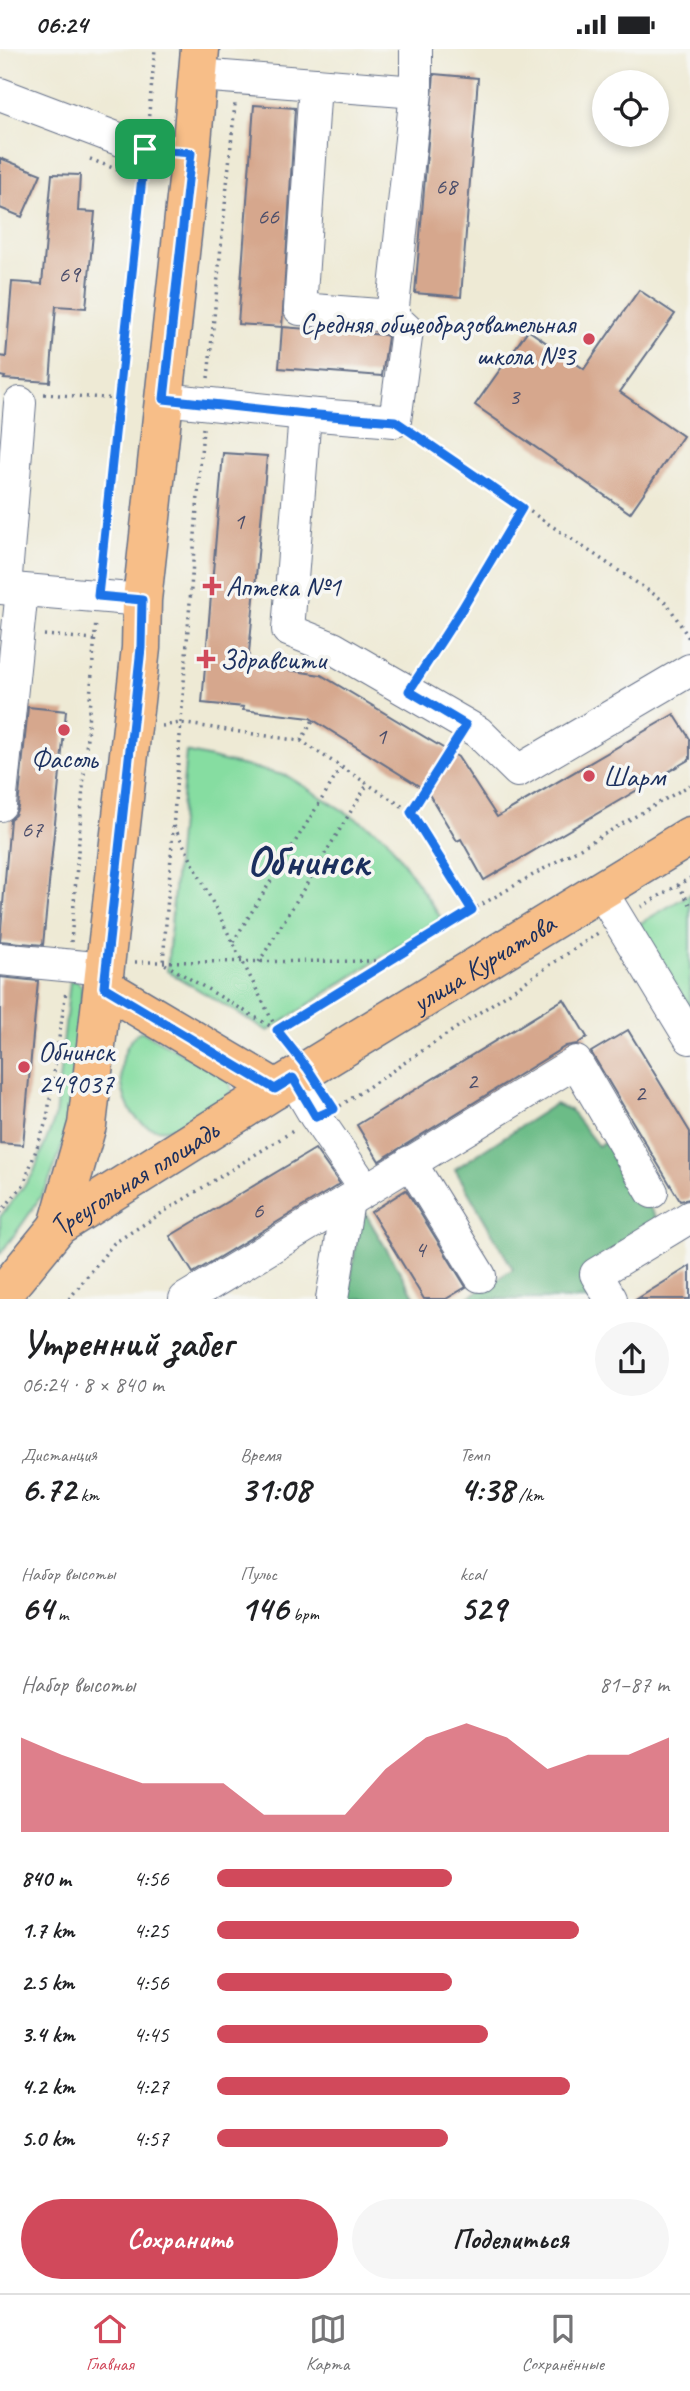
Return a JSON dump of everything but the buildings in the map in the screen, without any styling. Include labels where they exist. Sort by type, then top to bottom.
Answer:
[{"type":"main road","name":"Треугольная площадь","points":[[58,1226],[87,1125],[97,971],[141,648],[142,600],[199,62]]},
{"type":"main road","name":"улица Курчатова","points":[[292,1078],[610,906],[690,836]]},
{"type":"main road","points":[[97,971],[292,1078]]},
{"type":"main road","name":"Треугольная площадь","points":[[58,1226],[292,1078]]},
{"type":"main road","points":[[0,1297],[58,1226]]},
{"type":"street","points":[[392,316],[416,92],[416,49]]},
{"type":"street","points":[[199,62],[238,78],[416,92]]},
{"type":"street","points":[[164,399],[206,396],[305,414],[395,421],[407,330],[392,316],[300,309],[315,84]]},
{"type":"street","points":[[0,94],[145,149],[191,153]]},
{"type":"street","points":[[0,805],[4,732],[18,632],[9,589],[26,398]]},
{"type":"street","points":[[305,414],[288,630],[333,648],[478,732],[518,771],[690,670]]},
{"type":"street","points":[[9,589],[142,600]]},
{"type":"street","points":[[610,906],[690,1038]]},
{"type":"street","points":[[0,959],[97,971]]},
{"type":"street","points":[[185,1299],[576,1062],[652,1192]]},
{"type":"street","points":[[292,1078],[357,1195],[332,1299]]},
{"type":"street","points":[[410,1162],[480,1276]]},
{"type":"street","points":[[611,1299],[596,1275],[690,1217]]},
{"type":"path","points":[[0,1213],[24,1184],[97,971],[94,639],[155,49]]},
{"type":"path","points":[[163,963],[206,396],[238,78]]},
{"type":"path","points":[[26,398],[120,399]]},
{"type":"path","points":[[395,421],[667,603],[690,640]]},
{"type":"path","points":[[409,691],[522,508]]},
{"type":"path","points":[[18,632],[94,639]]},
{"type":"path","points":[[301,741],[313,720]]},
{"type":"path","points":[[161,727],[180,723],[301,741],[411,812],[472,910]]},
{"type":"path","points":[[411,812],[466,725]]},
{"type":"path","points":[[233,942],[342,768]]},
{"type":"path","points":[[259,962],[368,784]]},
{"type":"path","points":[[277,1030],[472,910],[690,785]]},
{"type":"path","points":[[173,824],[277,1030],[292,1078]]},
{"type":"path","points":[[69,1299],[114,1243],[316,1117],[334,1109],[610,906],[678,885],[690,878]]},
{"type":"path","points":[[678,885],[690,904]]},
{"type":"path","points":[[97,971],[163,963],[388,961]]},
{"type":"path","points":[[163,963],[277,1030]]},
{"type":"green space","points":[[186,752],[287,776],[386,837],[441,918],[268,1031],[167,971]]},
{"type":"green space","points":[[690,894],[690,1009],[639,924]]},
{"type":"green space","points":[[70,981],[77,981],[82,987],[74,1089],[64,1139],[46,1187],[0,1254],[0,1217],[33,1174],[55,1118]]},
{"type":"green space","points":[[141,1031],[229,1080],[232,1090],[226,1099],[168,1129],[151,1128],[138,1120],[123,1091],[121,1073],[130,1041]]},
{"type":"green space","points":[[555,1104],[570,1110],[598,1146],[608,1141],[660,1224],[601,1299],[466,1299],[513,1269],[455,1169]]},
{"type":"green space","points":[[361,1206],[416,1299],[348,1299]]},
{"type":"place","name":"Средняя общеобразовательная школа №3","points":[[589,339]]},
{"type":"place","name":"Аптека №1","points":[[212,586]]},
{"type":"place","name":"Здравсити","points":[[206,659]]},
{"type":"place","name":"Фасоль","points":[[64,730]]},
{"type":"place","name":"Шарм","points":[[589,776]]},
{"type":"place","name":"Обнинск 249037","points":[[24,1067]]},
{"type":"district","name":"Обнинск","points":[[308,861]]},
{"type":"route","points":[[145,149],[191,153],[164,399],[395,421],[522,508],[409,691],[466,725],[411,812],[472,910],[277,1030],[308,1069],[334,1109],[316,1117],[293,1078],[275,1089],[104,987],[141,648],[142,600],[98,596],[145,149]]}]
